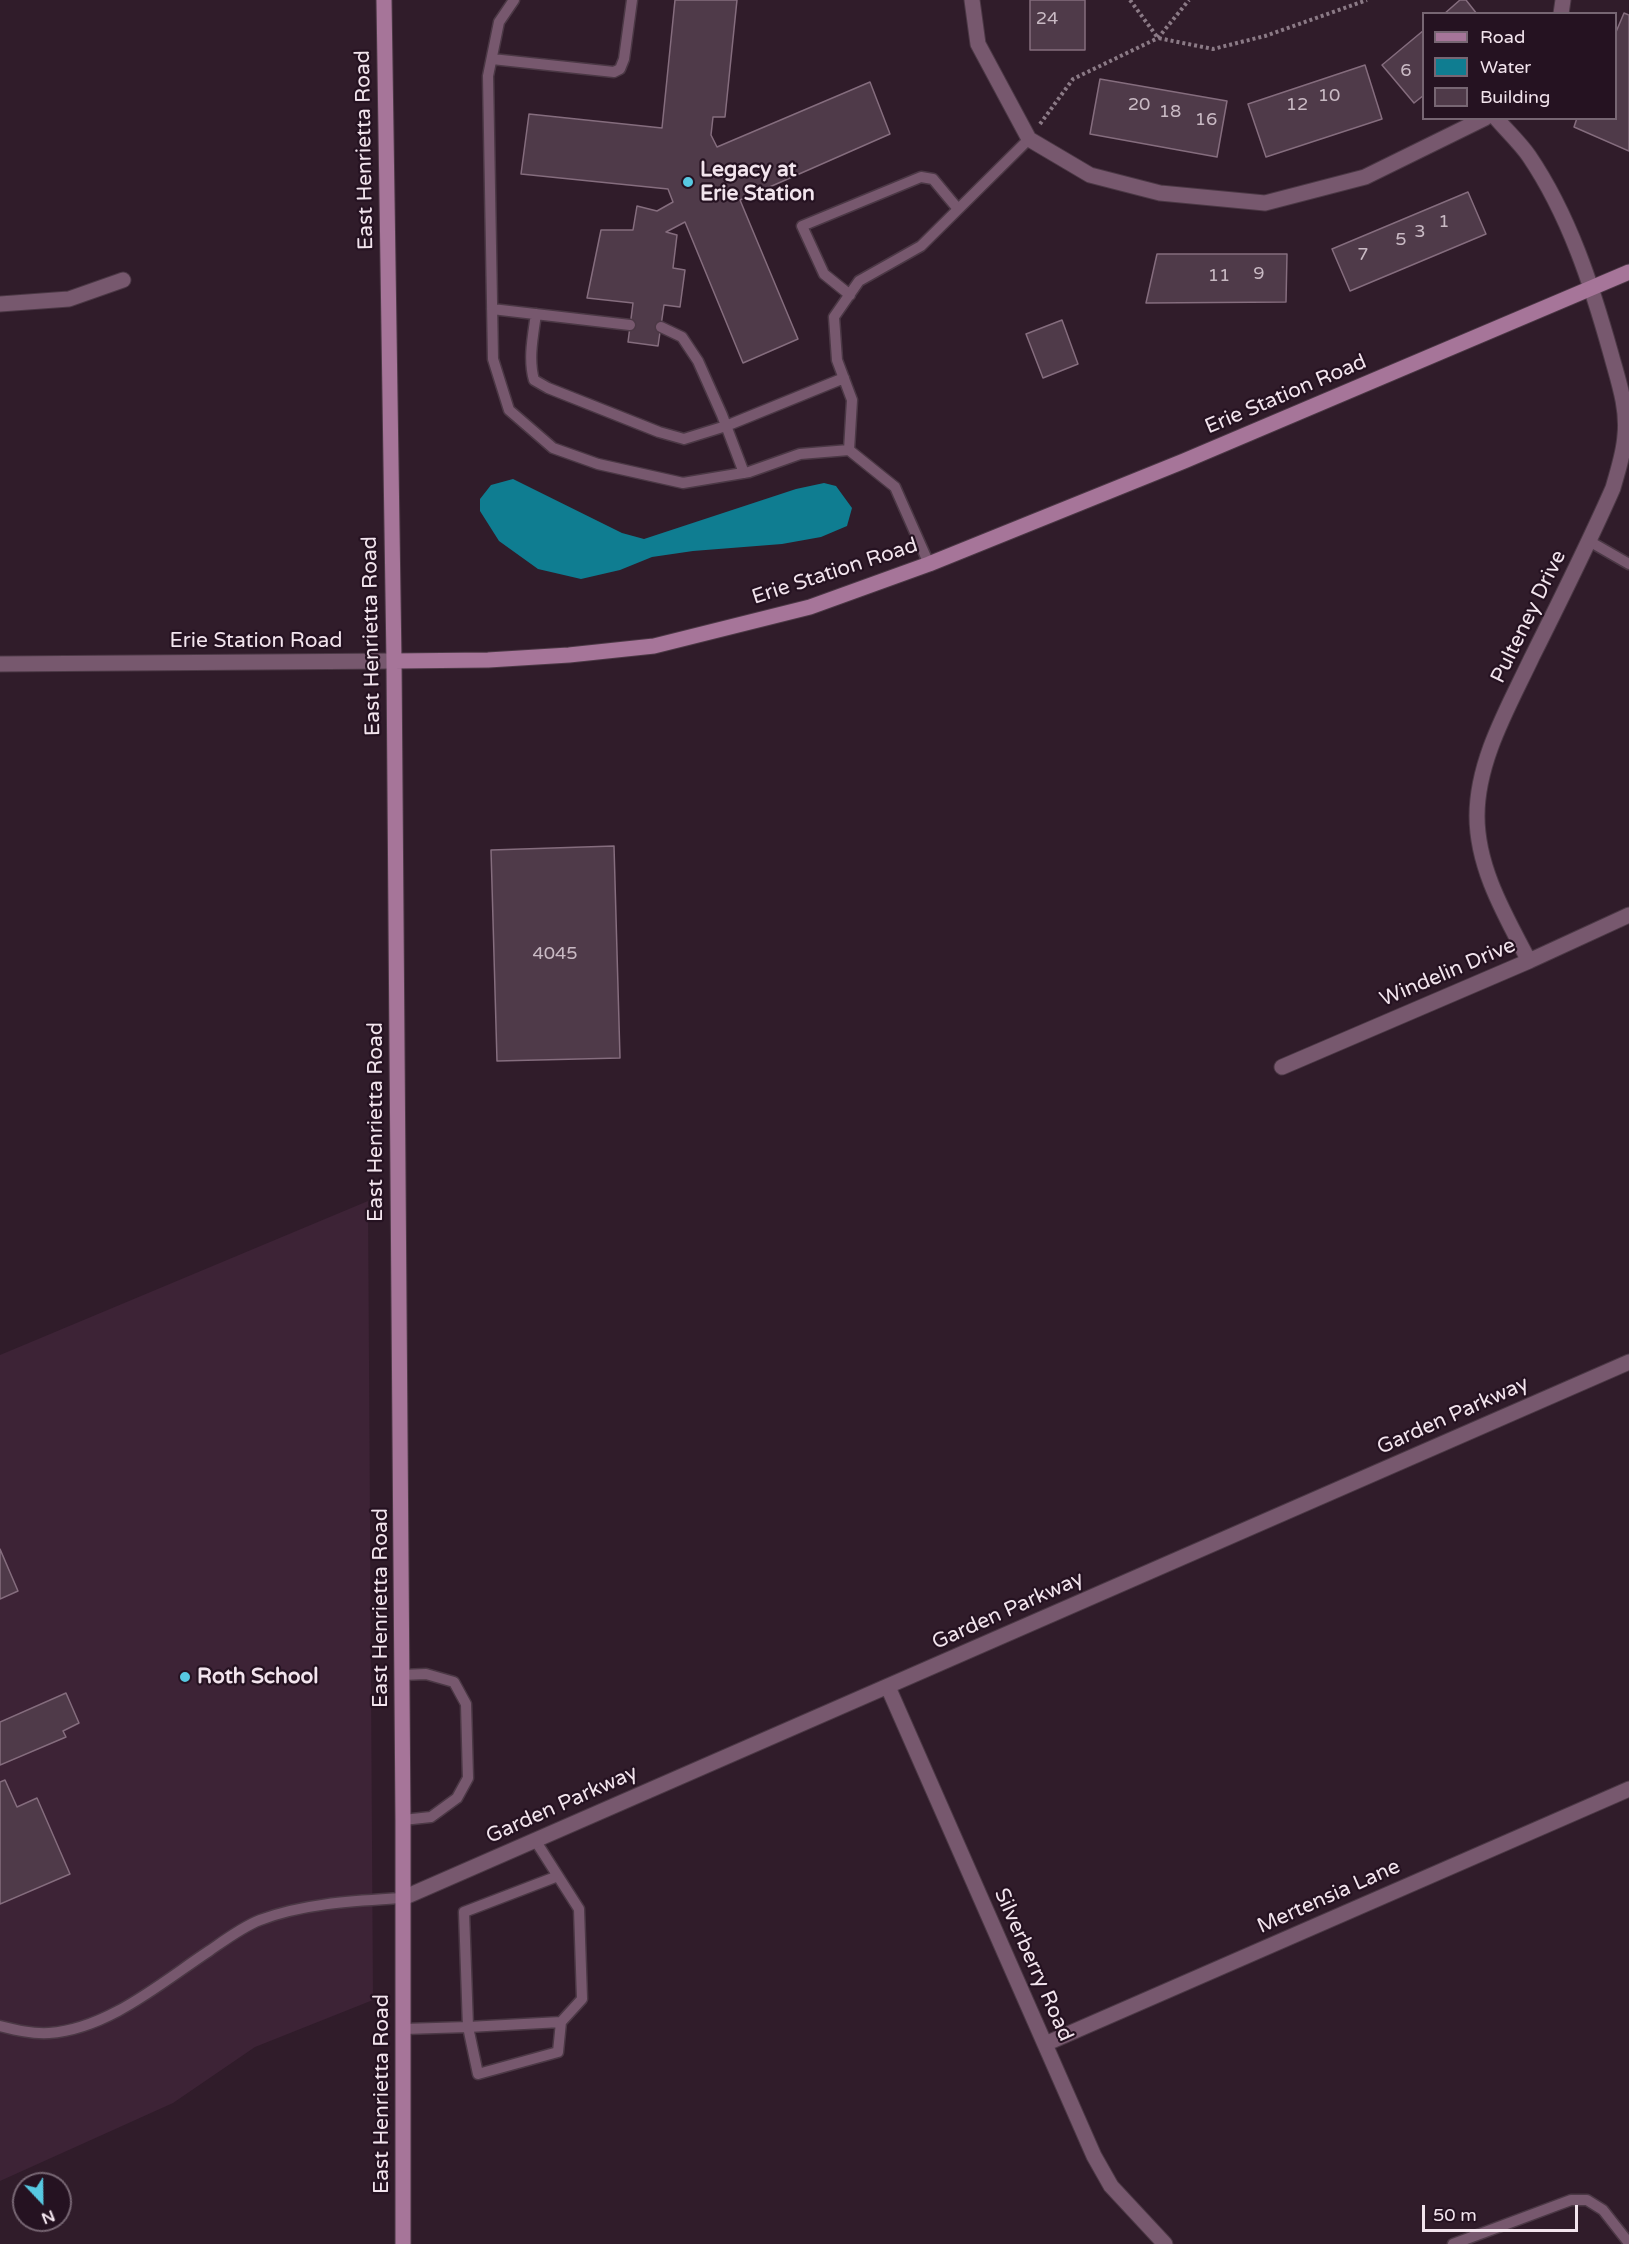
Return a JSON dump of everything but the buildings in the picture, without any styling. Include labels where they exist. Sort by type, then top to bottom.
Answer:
[{"type":"main road","name":"East Henrietta Road","points":[[384,0],[394,661],[403,1820],[403,2244]]},
{"type":"main road","name":"Erie Station Road","points":[[394,661],[569,655],[654,646],[810,607],[929,564],[1184,461],[1629,272]]},
{"type":"street","points":[[972,0],[978,44],[1029,139],[1090,175],[1160,193],[1265,203],[1365,177],[1481,120]]},
{"type":"street","name":"Pulteney Drive","points":[[1498,120],[1529,155],[1557,204],[1591,288],[1619,381],[1626,433],[1613,488],[1497,731],[1478,790],[1477,818],[1480,848],[1490,880],[1528,961]]},
{"type":"street","points":[[0,304],[69,299],[123,280]]},
{"type":"street","name":"Erie Station Road","points":[[0,664],[394,661]]},
{"type":"street","name":"Windelin Drive","points":[[1282,1067],[1629,915]]},
{"type":"street","name":"Garden Parkway","points":[[403,1898],[1629,1362]]},
{"type":"street","name":"Silverberry Road","points":[[888,1687],[1094,2156],[1111,2186],[1165,2244]]},
{"type":"street","name":"Mertensia Lane","points":[[1045,2044],[1629,1789]]},
{"type":"lane","points":[[513,0],[500,21],[488,76],[493,359],[509,410],[553,448],[598,464],[683,483],[744,473],[800,454],[849,450],[895,487],[929,564]]},
{"type":"lane","points":[[492,58],[614,72],[620,69],[624,59],[632,0]]},
{"type":"lane","points":[[849,450],[852,400],[837,360],[834,317],[859,281],[921,246],[1029,139]]},
{"type":"lane","points":[[850,295],[825,274],[802,226],[921,177],[933,179],[958,209]]},
{"type":"lane","points":[[492,309],[630,325]]},
{"type":"lane","points":[[536,314],[531,369],[534,380],[548,388],[659,432],[684,439],[726,426],[844,378]]},
{"type":"lane","points":[[661,327],[682,337],[698,361],[744,473]]},
{"type":"lane","points":[[1589,541],[1629,564]]},
{"type":"lane","points":[[402,1675],[426,1674],[454,1682],[466,1704],[468,1778],[457,1798],[431,1817],[403,1820]]},
{"type":"lane","points":[[536,1840],[579,1908],[582,2000],[561,2022],[558,2052],[478,2074],[468,2027],[464,1912],[558,1876]]},
{"type":"lane","points":[[0,2026],[24,2032],[49,2033],[81,2028],[110,2015],[229,1937],[258,1921],[295,1909],[403,1898]]},
{"type":"lane","points":[[404,2028],[561,2022]]},
{"type":"lane","points":[[1453,2244],[1571,2200],[1587,2200],[1603,2210],[1629,2243]]},
{"type":"path","points":[[1130,0],[1158,38],[1213,49],[1265,36],[1367,0]]},
{"type":"path","points":[[1029,139],[1073,79],[1158,38],[1189,0]]},
{"type":"shaded area","name":"Roth School","points":[[368,1201],[373,2000],[255,2047],[173,2103],[20,2172],[12,2172],[12,2176],[0,2181],[0,1355]]},
{"type":"water","points":[[513,479],[622,533],[644,539],[796,489],[824,483],[836,486],[852,508],[847,526],[821,537],[782,544],[693,551],[652,557],[620,570],[581,579],[538,569],[499,541],[480,511],[480,499],[491,485]]},
{"type":"place","name":"Legacy at Erie Station","points":[[688,182]]},
{"type":"place","name":"Roth School","points":[[185,1677]]}]
